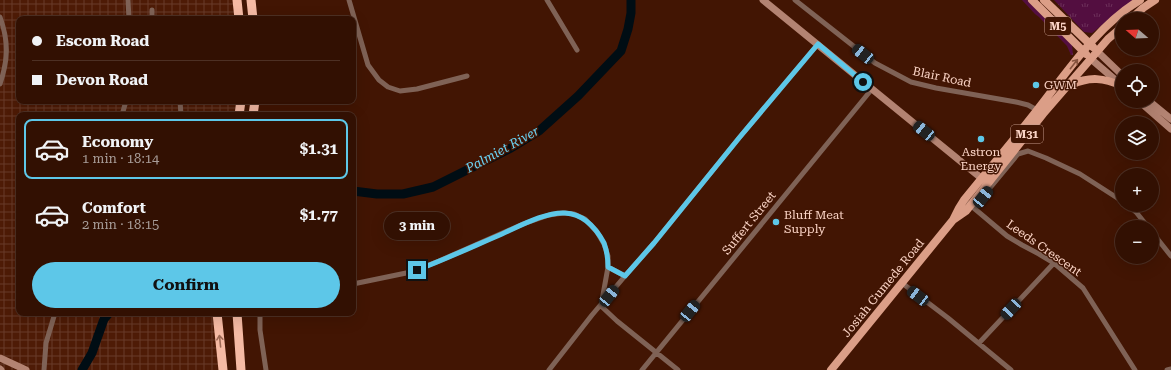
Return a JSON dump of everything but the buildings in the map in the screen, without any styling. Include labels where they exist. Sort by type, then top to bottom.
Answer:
[{"type":"highway","points":[[237,0],[239,16]]},
{"type":"highway","points":[[251,0],[253,16]]},
{"type":"highway","points":[[218,316],[223,370]]},
{"type":"highway","points":[[236,316],[242,368]]},
{"type":"main road","name":"M5","points":[[1032,0],[1091,59]]},
{"type":"main road","name":"M5","points":[[1044,0],[1098,52]]},
{"type":"main road","name":"Josiah Gumede Road","points":[[831,370],[953,220],[958,208],[970,204],[984,181],[1037,110],[1090,44],[1115,18],[1140,0]]},
{"type":"main road","points":[[1139,12],[1155,0]]},
{"type":"main road","name":"Josiah Gumede Road","points":[[984,181],[1108,39],[1115,33]]},
{"type":"main road","points":[[1068,86],[1087,79],[1098,79],[1115,83]]},
{"type":"street","points":[[128,0],[129,16]]},
{"type":"street","points":[[349,0],[354,16]]},
{"type":"street","points":[[547,0],[577,50]]},
{"type":"street","points":[[763,0],[984,181]]},
{"type":"street","name":"Blair Road","points":[[795,0],[875,64],[911,82],[936,88],[1016,102],[1028,105],[1037,110]]},
{"type":"street","points":[[152,10],[152,16]]},
{"type":"street","points":[[0,18],[6,40],[7,52],[5,68],[0,84]]},
{"type":"street","points":[[356,24],[368,65],[379,80],[388,87],[400,91],[417,89],[467,76]]},
{"type":"street","points":[[549,370],[625,276],[818,44]]},
{"type":"street","name":"M5","points":[[1098,52],[1115,68]]},
{"type":"street","name":"M5","points":[[1091,59],[1115,80]]},
{"type":"street","name":"Suffert Street","points":[[642,370],[872,89]]},
{"type":"street","points":[[1147,108],[1171,129]]},
{"type":"street","points":[[1158,108],[1171,119]]},
{"type":"street","points":[[970,204],[1018,154],[1028,151],[1080,174],[1115,196]]},
{"type":"street","name":"Leeds Crescent","points":[[970,204],[1007,236],[1054,264],[1083,288],[1135,370]]},
{"type":"street","points":[[1136,212],[1142,220]]},
{"type":"street","points":[[356,283],[411,272],[523,224],[549,215],[563,213],[574,214],[585,219],[596,232],[604,244],[608,256],[608,267],[601,306]]},
{"type":"street","points":[[1159,241],[1171,256]]},
{"type":"street","points":[[979,343],[1054,264]]},
{"type":"street","points":[[608,267],[625,276]]},
{"type":"street","points":[[902,283],[948,318],[1011,370]]},
{"type":"street","points":[[601,306],[617,321],[678,370]]},
{"type":"street","points":[[44,370],[48,334],[54,316]]},
{"type":"street","points":[[260,316],[260,330],[266,370]]},
{"type":"street","points":[[0,358],[26,370]]},
{"type":"street","points":[[1167,370],[1171,369]]},
{"type":"shaded area","points":[[0,0],[237,0],[239,16],[16,16],[16,104],[240,104],[238,112],[16,112],[16,316],[217,316],[223,370],[0,369]]},
{"type":"green space","points":[[1022,0],[1027,0],[1072,45],[1073,55],[1071,55],[1067,46]]},
{"type":"green space","points":[[1054,0],[1137,0],[1119,12],[1115,12],[1115,15],[1092,33],[1084,32]]},
{"type":"waterway","name":"Palmiet River","points":[[356,191],[377,194],[403,194],[433,187],[511,148],[539,131],[578,96],[621,51],[628,29],[631,13],[631,0]]},
{"type":"waterway","name":"Palmiet River","points":[[82,370],[92,353],[104,319],[106,316]]},
{"type":"place","name":"GWM","points":[[1036,85]]},
{"type":"place","name":"Astron Energy","points":[[981,139]]},
{"type":"place","name":"Bluff Meat Supply","points":[[776,222]]},
{"type":"route","points":[[417,270],[523,224],[549,215],[563,213],[574,214],[585,219],[604,244],[608,256],[608,267],[625,276],[818,44],[863,82]]}]
